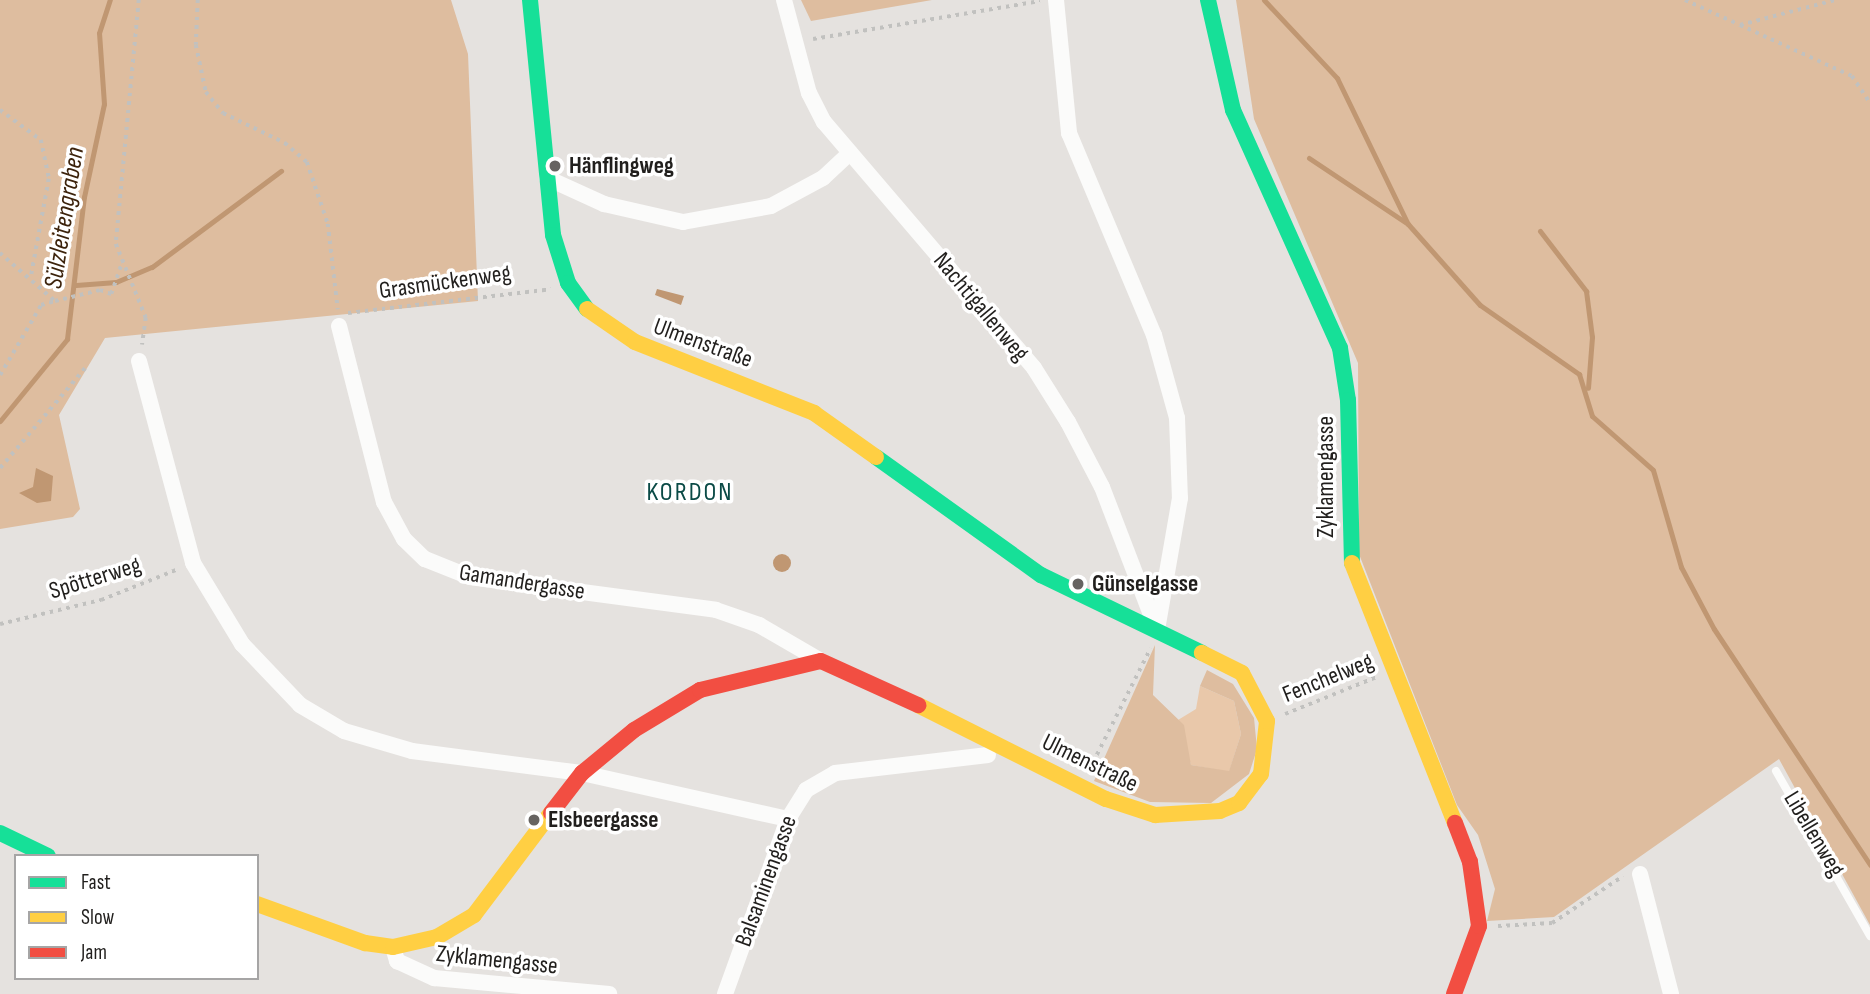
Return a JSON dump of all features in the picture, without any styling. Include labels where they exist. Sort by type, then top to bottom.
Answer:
[{"type":"street","name":"Ulmenstraße","points":[[530,0],[547,178],[561,265],[599,321],[635,342],[814,413],[1041,575],[1159,630],[1242,673],[1267,721],[1261,774],[1238,803],[1220,811],[1181,816],[1128,808],[821,661]]},
{"type":"street","name":"Nachtigallenweg","points":[[784,0],[793,42],[809,93],[850,153],[1034,368],[1069,422],[1102,487],[1159,630]]},
{"type":"street","points":[[1056,0],[1069,133],[1149,322],[1177,418],[1180,498],[1159,630]]},
{"type":"street","name":"Zyklamengasse","points":[[1208,0],[1233,110],[1340,348],[1348,400],[1348,543],[1394,670],[1470,862],[1479,926],[1454,994]]},
{"type":"street","points":[[547,178],[604,204],[683,222],[771,206],[822,178],[850,153]]},
{"type":"street","name":"Gamandergasse","points":[[339,320],[384,502],[404,539],[425,559],[470,577],[716,610],[759,625],[821,661]]},
{"type":"street","points":[[139,361],[193,563],[242,644],[283,690],[325,721],[412,751],[582,773],[788,819]]},
{"type":"street","points":[[259,905],[393,947],[437,937],[474,915],[582,773],[654,715],[700,690],[762,670],[821,661]]},
{"type":"street","name":"Balsaminengasse","points":[[725,994],[788,819],[806,790],[835,773],[988,755]]},
{"type":"street","points":[[0,833],[44,854]]},
{"type":"street","points":[[1634,879],[1671,994]]},
{"type":"street","name":"Zyklamengasse","points":[[393,947],[397,961],[434,978],[609,994]]},
{"type":"lane","name":"Libellenweg","points":[[1776,771],[1870,936]]},
{"type":"path","points":[[139,0],[116,244],[146,318],[139,361]]},
{"type":"path","points":[[198,0],[196,45],[206,92],[223,113],[285,143],[307,162],[328,223],[339,320]]},
{"type":"path","points":[[793,42],[1046,0]]},
{"type":"path","points":[[1685,0],[1852,76],[1870,103]]},
{"type":"path","points":[[1740,25],[1835,0]]},
{"type":"path","points":[[0,110],[41,140],[49,179],[31,277]]},
{"type":"path","points":[[0,253],[31,277],[55,301]]},
{"type":"path","points":[[0,375],[41,306],[71,295],[111,294],[123,260]]},
{"type":"path","name":"Grasmückenweg","points":[[339,320],[555,287]]},
{"type":"path","points":[[0,468],[85,368]]},
{"type":"path","name":"Spötterweg","points":[[0,624],[101,600],[193,563]]},
{"type":"path","points":[[1088,770],[1159,630]]},
{"type":"path","name":"Fenchelweg","points":[[1276,718],[1394,670]]},
{"type":"path","points":[[1479,926],[1552,923],[1618,885],[1617,880],[1626,875],[1634,879]]},
{"type":"shaded area","points":[[0,0],[451,0],[468,54],[478,301],[105,338],[59,415],[80,509],[73,517],[0,529]]},
{"type":"shaded area","points":[[801,0],[932,0],[811,21]]},
{"type":"shaded area","points":[[1236,0],[1870,0],[1870,925],[1779,759],[1554,917],[1487,921],[1495,889],[1478,835],[1457,805],[1359,554],[1358,363],[1254,119]]},
{"type":"shaded area","points":[[657,289],[684,296],[681,305],[655,295]]},
{"type":"shaded area","points":[[36,468],[53,476],[51,501],[37,503],[19,493],[33,487]]},
{"type":"shaded area","points":[[782,554],[788,557],[791,563],[788,569],[782,572],[776,569],[773,563],[776,557]]},
{"type":"shaded area","points":[[1155,645],[1153,695],[1184,725],[1191,765],[1229,771],[1241,734],[1234,701],[1200,686],[1207,670],[1233,684],[1254,718],[1257,749],[1249,774],[1211,803],[1150,802],[1094,781]]},
{"type":"shaded area","points":[[1200,686],[1234,701],[1241,734],[1229,772],[1191,765],[1178,720],[1196,709]]},
{"type":"waterway","name":"Sülzleitengraben","points":[[0,421],[67,339],[84,197],[104,104],[99,33],[110,0]]},
{"type":"waterway","points":[[1264,0],[1337,78],[1408,224],[1480,305],[1579,374],[1592,416],[1653,470],[1681,567],[1714,629],[1870,865]]},
{"type":"waterway","points":[[1309,158],[1408,224]]},
{"type":"waterway","points":[[76,285],[116,282],[152,267],[281,171]]},
{"type":"waterway","points":[[1540,231],[1586,291],[1592,337],[1588,388]]},
{"type":"traffic: fast","points":[[530,0],[553,235],[568,283],[587,309]]},
{"type":"traffic: fast","points":[[1208,0],[1233,110],[1340,348],[1348,400],[1352,563]]},
{"type":"traffic: fast","points":[[876,457],[1041,575],[1202,653]]},
{"type":"traffic: fast","points":[[0,833],[44,854]]},
{"type":"traffic: slow","points":[[587,309],[635,342],[814,413],[876,457]]},
{"type":"traffic: slow","points":[[1352,563],[1455,823]]},
{"type":"traffic: slow","points":[[918,705],[1106,799],[1155,815],[1220,811],[1239,803],[1261,774],[1267,721],[1242,673],[1202,653]]},
{"type":"traffic: slow","points":[[259,905],[365,943],[393,947],[437,937],[474,915],[551,813]]},
{"type":"traffic: jam","points":[[551,813],[582,773],[634,730],[700,690],[821,661],[918,705]]},
{"type":"traffic: jam","points":[[1454,994],[1479,926],[1470,862],[1455,823]]},
{"type":"place","name":"Hänflingweg","points":[[555,166]]},
{"type":"place","name":"Günselgasse","points":[[1078,584]]},
{"type":"place","name":"Elsbeergasse","points":[[534,820]]},
{"type":"district","name":"KORDON","points":[[690,493]]}]
